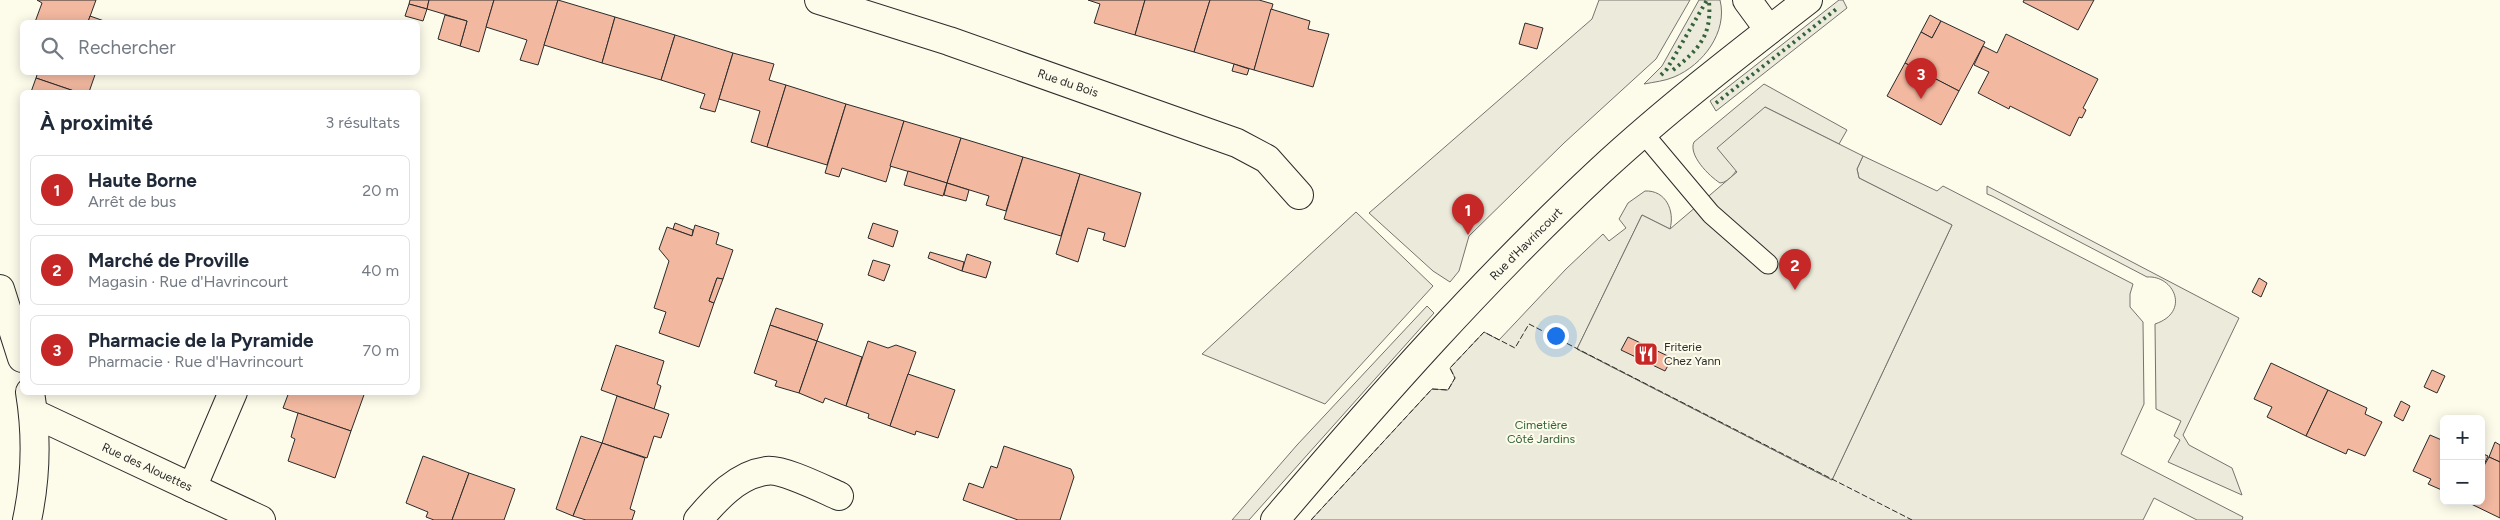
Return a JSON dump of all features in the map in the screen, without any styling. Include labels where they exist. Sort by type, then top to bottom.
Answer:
[{"type":"street","name":"Rue du Bois","points":[[819,0],[949,41],[1237,143],[1267,159],[1299,195]]},
{"type":"street","points":[[1747,0],[1769,30]]},
{"type":"street","name":"Rue d'Havrincourt","points":[[1275,520],[1339,445],[1506,264],[1565,205],[1643,133],[1808,0]]},
{"type":"street","points":[[0,289],[20,352]]},
{"type":"street","points":[[192,488],[232,395]]},
{"type":"street","points":[[27,520],[34,488],[32,403]]},
{"type":"street","name":"Rue des Alouettes","points":[[32,403],[192,488],[260,520]]},
{"type":"street","points":[[698,520],[726,490],[746,477],[767,470],[794,477],[839,496]]},
{"type":"lane","points":[[1643,133],[1710,214],[1768,264]]},
{"type":"green space","points":[[1599,0],[1690,0],[1656,59],[1564,143],[1469,236],[1459,271],[1450,282],[1433,271],[1369,213],[1592,19]]},
{"type":"green space","points":[[1699,0],[1720,0],[1722,12],[1720,24],[1711,46],[1685,72],[1667,80],[1644,84],[1662,66]]},
{"type":"green space","points":[[1839,0],[1843,0],[1847,8],[1716,111],[1710,101]]},
{"type":"green space","points":[[1764,84],[1847,130],[1839,144],[1765,107],[1741,163],[1727,180],[1720,183],[1705,170],[1697,159],[1694,153],[1694,142]]},
{"type":"green space","name":"Cimetière Côté Jardins","points":[[1863,156],[1937,191],[1943,186],[2133,284],[2130,294],[2130,307],[2143,322],[2144,404],[2121,454],[2243,517],[2242,520],[2197,520],[2154,498],[2143,520],[1311,520],[1432,389],[1448,390],[1455,378],[1450,368],[1484,332],[1499,340],[1566,269],[1603,234],[1609,241],[1626,228],[1619,219],[1628,203],[1645,191],[1658,194],[1667,203],[1671,215],[1670,229],[1642,215],[1577,349],[1832,480],[1952,225],[1859,178],[1857,169]]},
{"type":"green space","points":[[1987,186],[2239,318],[2183,435],[2189,445],[2232,468],[2242,495],[2168,462],[2180,440],[2174,436],[2181,421],[2156,409],[2155,324],[2166,318],[2173,311],[2175,295],[2171,288],[2165,282],[2157,278],[2147,277],[1987,194]]},
{"type":"green space","points":[[1356,212],[1433,286],[1325,404],[1202,354]]},
{"type":"green space","points":[[1427,306],[1434,313],[1249,520],[1232,520],[1297,445]]},
{"type":"shaded area","points":[[1765,107],[1863,156],[1857,169],[1859,178],[1952,225],[1832,480],[1577,349],[1642,215],[1670,229],[1737,172],[1717,148]]},
{"type":"building","points":[[37,0],[96,0],[89,20],[36,20],[42,3]]},
{"type":"building","points":[[410,0],[429,0],[427,9],[409,4]]},
{"type":"building","points":[[429,0],[494,0],[479,52],[460,46],[467,21],[427,9]]},
{"type":"building","points":[[494,0],[558,0],[538,65],[520,60],[527,40],[486,27]]},
{"type":"building","points":[[558,0],[615,17],[602,63],[544,45]]},
{"type":"building","points":[[1088,0],[1145,0],[1135,35],[1094,23],[1100,4]]},
{"type":"building","points":[[1145,0],[1210,0],[1194,52],[1135,35]]},
{"type":"building","points":[[1210,0],[1259,0],[1273,4],[1254,70],[1194,52]]},
{"type":"building","points":[[2024,0],[2094,0],[2078,30],[2023,2]]},
{"type":"building","points":[[409,4],[427,9],[423,21],[405,16]]},
{"type":"building","points":[[1271,9],[1310,21],[1308,29],[1329,34],[1313,87],[1254,70]]},
{"type":"building","points":[[445,15],[467,21],[460,46],[438,39]]},
{"type":"building","points":[[1930,15],[1941,21],[1932,38],[1921,32]]},
{"type":"building","points":[[90,16],[101,20],[89,20]]},
{"type":"building","points":[[615,17],[675,35],[661,80],[602,63]]},
{"type":"building","points":[[1941,21],[1985,42],[1959,91],[1905,63],[1921,32],[1932,38]]},
{"type":"building","points":[[1525,23],[1543,28],[1537,49],[1519,44]]},
{"type":"building","points":[[2006,34],[2098,79],[2083,108],[2086,110],[2082,118],[2079,117],[2070,136],[2010,106],[2009,109],[1978,93],[1989,72],[1974,65],[1983,46],[1997,53]]},
{"type":"building","points":[[675,35],[733,53],[715,112],[700,108],[705,94],[661,80]]},
{"type":"building","points":[[733,53],[774,64],[769,80],[786,85],[767,147],[751,142],[760,111],[719,99]]},
{"type":"building","points":[[1905,63],[1959,91],[1941,125],[1887,96]]},
{"type":"building","points":[[1234,64],[1249,69],[1247,75],[1232,71]]},
{"type":"building","points":[[37,75],[95,75],[90,90],[71,90],[36,78]]},
{"type":"building","points":[[36,78],[71,90],[32,90]]},
{"type":"building","points":[[786,85],[846,104],[827,165],[767,147]]},
{"type":"building","points":[[846,104],[904,121],[886,182],[842,168],[839,177],[825,173]]},
{"type":"building","points":[[904,121],[961,138],[947,183],[890,166]]},
{"type":"building","points":[[961,138],[1023,157],[1006,211],[986,205],[989,196],[947,183]]},
{"type":"building","points":[[1023,157],[1080,174],[1061,236],[1004,219]]},
{"type":"building","points":[[908,171],[947,183],[943,196],[904,185]]},
{"type":"building","points":[[1080,174],[1141,193],[1125,247],[1103,240],[1105,233],[1088,228],[1078,262],[1056,254]]},
{"type":"building","points":[[947,183],[969,190],[966,201],[944,195]]},
{"type":"building","points":[[675,223],[693,230],[692,236],[673,229]]},
{"type":"building","points":[[873,223],[898,231],[893,247],[868,238]]},
{"type":"building","points":[[695,225],[719,233],[716,244],[733,250],[723,279],[717,278],[709,301],[714,303],[699,347],[659,333],[666,312],[654,308],[669,261],[659,249],[667,227],[692,236]]},
{"type":"building","points":[[930,252],[964,262],[962,271],[928,258]]},
{"type":"building","points":[[967,254],[991,262],[986,278],[962,271]]},
{"type":"building","points":[[873,260],[890,265],[884,281],[868,275]]},
{"type":"building","points":[[717,278],[723,279],[714,303],[709,301]]},
{"type":"building","points":[[2259,278],[2267,283],[2261,297],[2252,292]]},
{"type":"building","points":[[776,308],[823,324],[817,341],[770,325]]},
{"type":"building","points":[[770,325],[817,341],[799,393],[775,386],[777,381],[754,373]]},
{"type":"building","name":"Friterie Chez Yann","points":[[1628,337],[1672,358],[1665,371],[1621,350]]},
{"type":"building","points":[[817,341],[862,357],[846,406],[825,398],[823,403],[799,393]]},
{"type":"building","points":[[868,341],[888,348],[896,345],[916,352],[890,426],[868,418],[869,414],[846,406]]},
{"type":"building","points":[[616,345],[664,361],[657,384],[661,386],[654,409],[601,390]]},
{"type":"building","points":[[2271,363],[2328,390],[2306,436],[2267,417],[2272,407],[2254,399]]},
{"type":"building","points":[[2432,370],[2445,376],[2437,393],[2424,387]]},
{"type":"building","points":[[908,374],[955,390],[938,438],[916,431],[915,435],[890,426]]},
{"type":"building","points":[[2328,390],[2367,408],[2365,414],[2382,422],[2365,456],[2348,449],[2346,454],[2306,436]]},
{"type":"building","points":[[288,395],[364,395],[351,431],[283,408]]},
{"type":"building","points":[[617,396],[669,414],[661,438],[654,436],[647,458],[602,443]]},
{"type":"building","points":[[2401,401],[2410,406],[2403,421],[2394,416]]},
{"type":"building","points":[[298,413],[351,431],[335,478],[288,461],[295,439],[291,437]]},
{"type":"building","points":[[2430,435],[2440,439],[2440,489],[2428,484],[2431,479],[2413,471]]},
{"type":"building","points":[[581,436],[602,443],[573,516],[556,509]]},
{"type":"building","points":[[2495,442],[2500,445],[2500,462],[2489,457]]},
{"type":"building","points":[[602,443],[645,458],[630,509],[635,511],[632,520],[586,520],[573,516]]},
{"type":"building","points":[[1004,446],[1071,469],[1074,477],[1060,520],[1018,520],[963,500],[969,483],[983,488],[991,466],[997,468]]},
{"type":"building","points":[[423,456],[469,473],[452,520],[434,520],[426,517],[428,512],[406,503]]},
{"type":"building","points":[[2489,457],[2500,462],[2500,518],[2473,505],[2485,505],[2485,464]]},
{"type":"building","points":[[469,473],[515,489],[504,520],[452,520]]},
{"type":"hedge","points":[[1661,75],[1667,69],[1707,0]]},
{"type":"hedge","points":[[1673,70],[1690,56],[1702,41],[1708,24],[1709,2]]},
{"type":"hedge","points":[[1716,103],[1839,7]]},
{"type":"fence","points":[[1311,520],[1432,389],[1448,390],[1455,378],[1450,368],[1484,332],[1515,348],[1529,324],[1912,520]]},
{"type":"place","name":"Pharmacie de la Pyramide","points":[[1921,99]]},
{"type":"place","name":"Haute Borne","points":[[1468,235]]},
{"type":"place","name":"Marché de Proville","points":[[1795,290]]},
{"type":"place","name":"Friterie Chez Yann","points":[[1646,354]]}]
